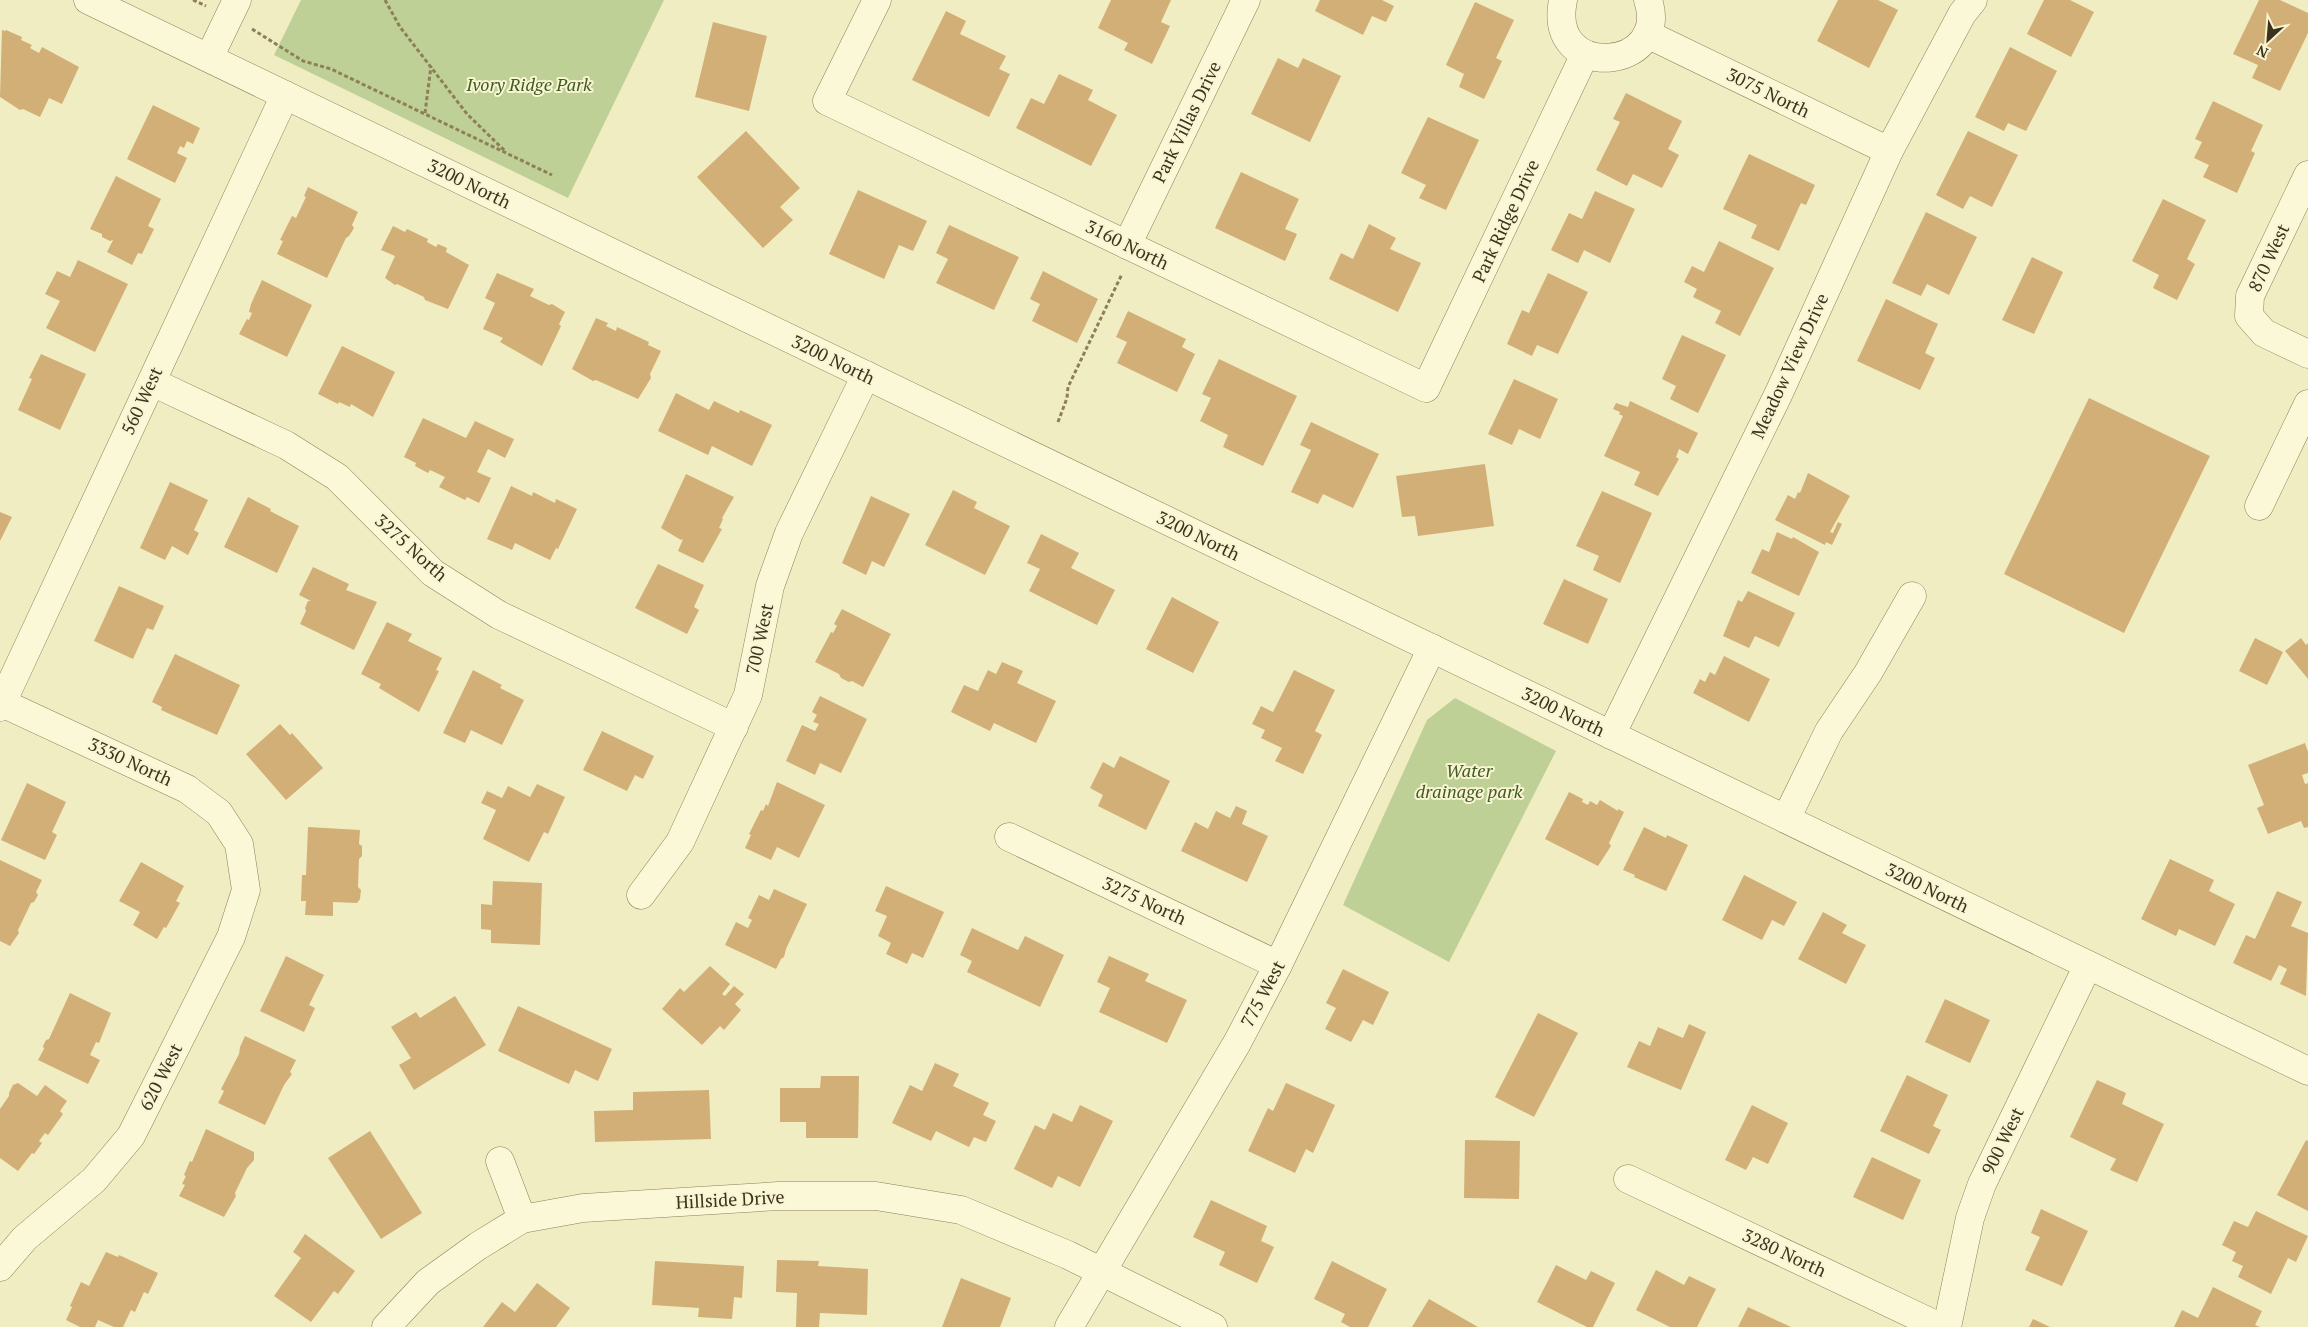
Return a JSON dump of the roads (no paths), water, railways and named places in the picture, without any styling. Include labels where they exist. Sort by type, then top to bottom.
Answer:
[{"type":"street","name":"3200 North","points":[[88,0],[2308,1071]]},
{"type":"street","name":"3160 North","points":[[877,0],[827,101],[1426,388]]},
{"type":"street","name":"Park Villas Drive","points":[[1127,245],[1246,0]]},
{"type":"street","points":[[1563,0],[1561,12],[1562,25],[1567,37],[1575,47],[1585,54],[1608,60],[1620,57],[1636,48],[1647,34],[1651,21],[1648,0]]},
{"type":"street","name":"Meadow View Drive","points":[[1612,735],[1778,395],[1889,152],[1962,14],[1973,0]]},
{"type":"street","points":[[209,58],[233,9]]},
{"type":"street","name":"3075 North","points":[[1647,34],[1889,152]]},
{"type":"street","name":"Park Ridge Drive","points":[[1426,388],[1585,54]]},
{"type":"street","name":"560 West","points":[[1,705],[285,95]]},
{"type":"street","name":"870 West","points":[[2308,175],[2250,296],[2249,316],[2264,333],[2308,354]]},
{"type":"street","name":"700 West","points":[[641,896],[680,842],[734,727],[750,687],[770,586],[778,560],[789,533],[866,375]]},
{"type":"street","name":"3275 North","points":[[152,382],[286,445],[337,477],[434,573],[499,615],[734,727]]},
{"type":"street","points":[[2259,506],[2308,404]]},
{"type":"street","points":[[1786,819],[1829,731],[1868,673],[1912,596]]},
{"type":"street","name":"775 West","points":[[1069,1327],[1237,1043],[1278,965],[1432,648]]},
{"type":"street","name":"3330 North","points":[[1,705],[187,788],[219,813],[239,844]]},
{"type":"street","name":"3275 North","points":[[1009,837],[1278,965]]},
{"type":"street","name":"620 West","points":[[0,1267],[25,1238],[94,1180],[131,1136],[231,937],[246,890],[239,844]]},
{"type":"street","name":"900 West","points":[[1947,1327],[1970,1218],[1982,1184],[2088,965]]},
{"type":"street","points":[[500,1161],[522,1220]]},
{"type":"street","name":"3280 North","points":[[1628,1179],[1940,1327]]},
{"type":"street","name":"Hillside Drive","points":[[386,1327],[428,1282],[478,1246],[522,1220],[583,1208],[778,1196],[876,1196],[961,1210],[1101,1271],[1213,1327]]},
{"type":"park label","name":"Ivory Ridge Park","points":[[529,85]]},
{"type":"park label","name":"Water drainage park","points":[[1469,781]]}]
